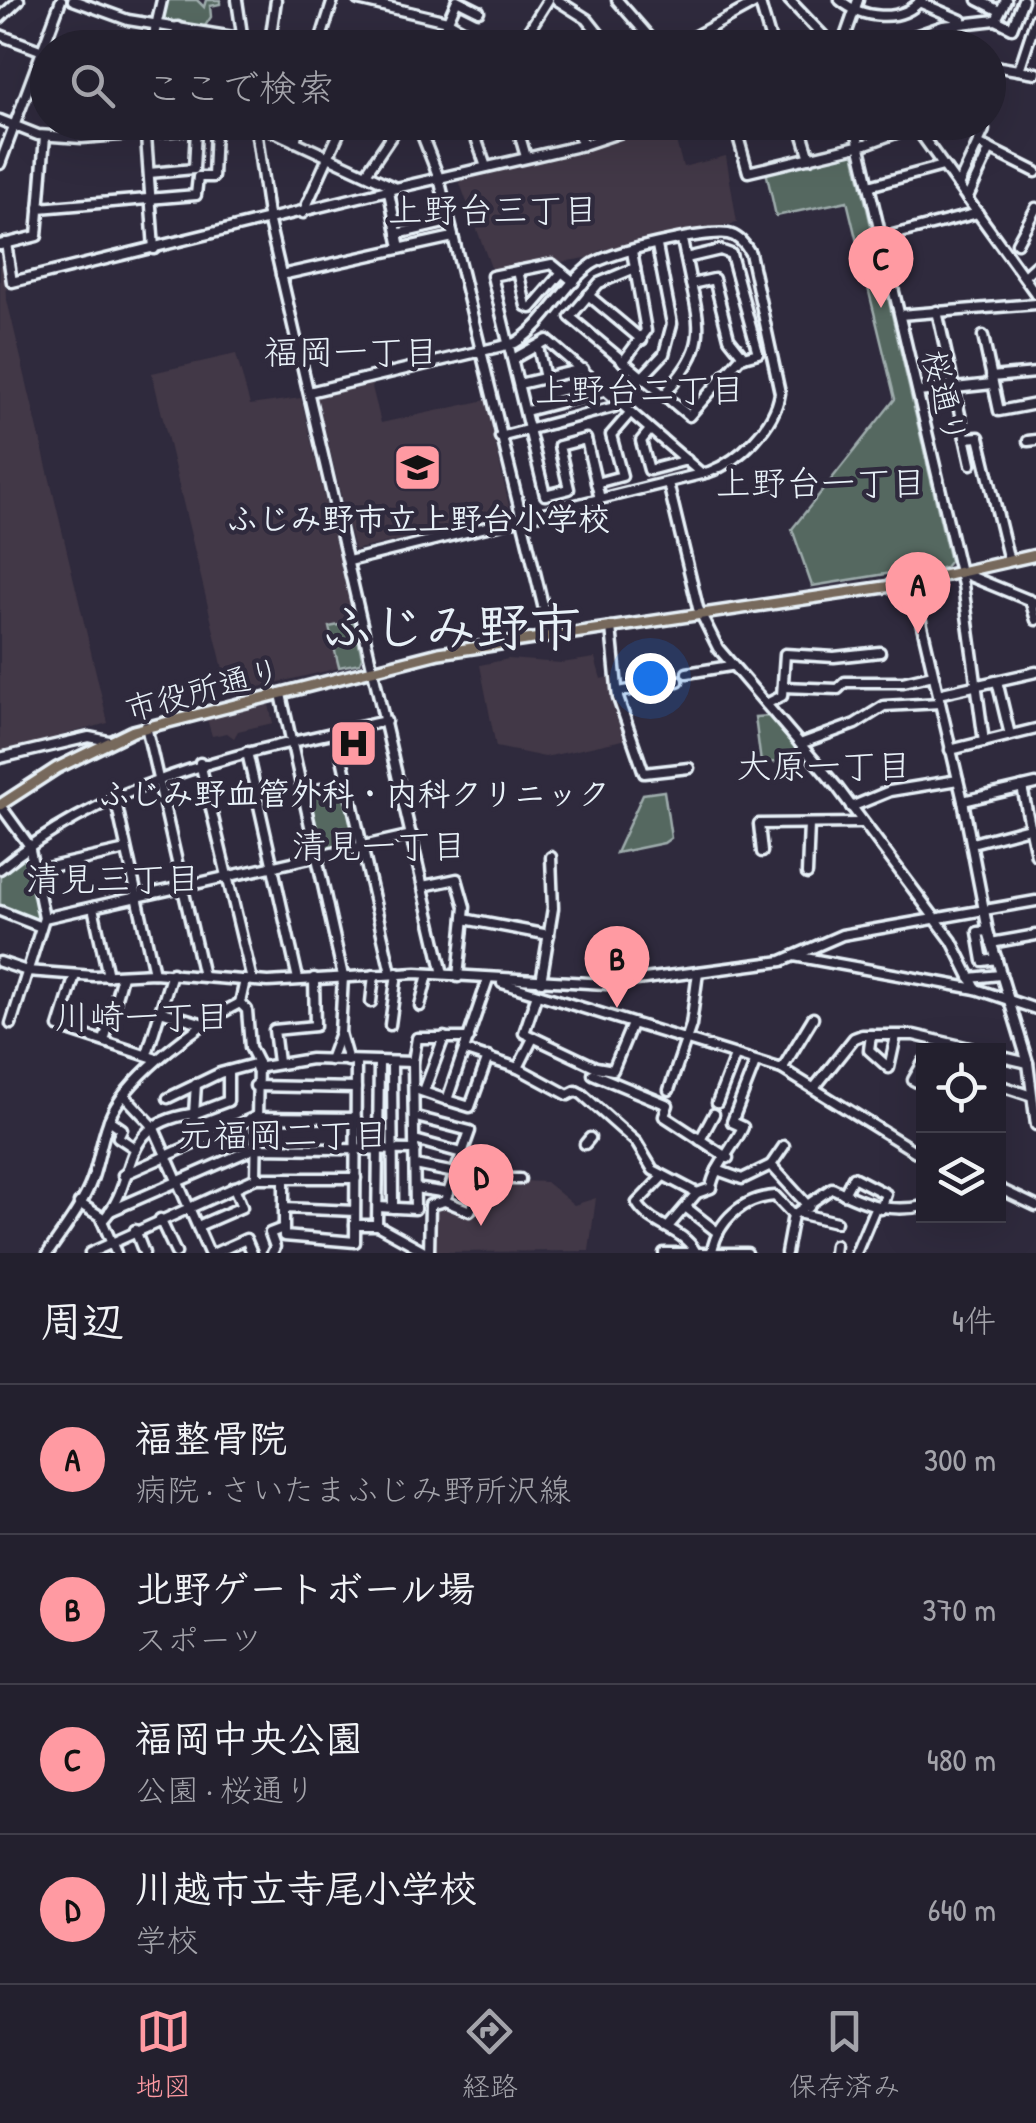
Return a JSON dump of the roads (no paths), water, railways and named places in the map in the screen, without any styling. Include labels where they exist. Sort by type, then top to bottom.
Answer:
[{"type":"main road","name":"市役所通り","points":[[0,805],[109,741],[146,726],[439,653],[912,583],[1036,555]]},
{"type":"street","points":[[0,18],[19,0]]},
{"type":"street","points":[[51,30],[60,0]]},
{"type":"street","points":[[74,0],[128,20],[187,30]]},
{"type":"street","points":[[155,30],[162,0]]},
{"type":"street","points":[[237,0],[241,30]]},
{"type":"street","points":[[272,30],[276,0]]},
{"type":"street","points":[[323,30],[332,0]]},
{"type":"street","points":[[358,0],[448,22],[462,30]]},
{"type":"street","points":[[444,30],[456,0],[479,11]]},
{"type":"street","points":[[529,30],[548,0]]},
{"type":"street","points":[[557,0],[588,19],[596,30]]},
{"type":"street","points":[[617,0],[643,30]]},
{"type":"street","points":[[705,30],[759,0],[767,30]]},
{"type":"street","points":[[789,0],[818,30]]},
{"type":"street","points":[[840,0],[854,12],[882,17],[919,1],[963,22]]},
{"type":"street","points":[[848,30],[858,0]]},
{"type":"street","points":[[978,0],[1012,28],[1023,0]]},
{"type":"street","points":[[998,15],[1006,0]]},
{"type":"street","points":[[937,30],[998,15]]},
{"type":"street","points":[[1019,70],[1036,18]]},
{"type":"street","points":[[0,36],[30,47]]},
{"type":"street","points":[[1006,68],[1036,73]]},
{"type":"street","points":[[0,164],[30,88]]},
{"type":"street","points":[[0,120],[30,131]]},
{"type":"street","points":[[44,140],[37,236],[3,244],[12,282],[595,140]]},
{"type":"street","points":[[147,140],[154,248]]},
{"type":"street","points":[[149,173],[194,169],[195,140]]},
{"type":"street","points":[[39,208],[196,196],[198,177],[214,178],[215,140]]},
{"type":"street","points":[[258,140],[280,275],[443,974]]},
{"type":"street","points":[[291,140],[368,172],[393,190],[400,248]]},
{"type":"street","points":[[303,214],[336,140]]},
{"type":"street","points":[[368,172],[388,140]]},
{"type":"street","points":[[423,140],[439,178],[550,634]]},
{"type":"street","points":[[476,140],[486,167]]},
{"type":"street","points":[[523,140],[526,158]]},
{"type":"street","points":[[581,140],[582,144]]},
{"type":"street","points":[[739,140],[748,172],[874,140]]},
{"type":"street","points":[[804,140],[810,158]]},
{"type":"street","name":"桜通り","points":[[858,140],[960,572],[984,742]]},
{"type":"street","points":[[924,140],[1036,294]]},
{"type":"street","points":[[958,186],[979,140]]},
{"type":"street","points":[[978,143],[1036,172]]},
{"type":"street","points":[[968,198],[990,150]]},
{"type":"street","points":[[870,186],[943,166]]},
{"type":"street","points":[[1017,243],[1033,221],[1036,208]]},
{"type":"street","points":[[881,238],[978,213]]},
{"type":"street","points":[[397,234],[448,222]]},
{"type":"street","points":[[309,392],[509,345],[531,332],[598,260],[724,233],[745,244],[780,382],[777,406],[765,425],[735,458],[702,474],[349,561]]},
{"type":"street","points":[[280,275],[452,236]]},
{"type":"street","points":[[664,396],[698,348],[700,320],[682,240]]},
{"type":"street","points":[[500,437],[620,403],[664,354],[672,336],[657,246]]},
{"type":"street","points":[[635,268],[606,278],[570,317],[689,416],[744,357],[758,353],[734,257],[720,250],[686,258]]},
{"type":"street","points":[[623,362],[646,331],[632,251]]},
{"type":"street","points":[[574,282],[552,264],[492,276],[545,495],[568,489],[559,446],[586,439],[600,499]]},
{"type":"street","points":[[1024,276],[1036,265]]},
{"type":"street","points":[[518,270],[526,306],[531,308],[562,272]]},
{"type":"street","points":[[691,284],[714,279],[729,338],[744,357]]},
{"type":"street","points":[[588,295],[642,340]]},
{"type":"street","points":[[900,315],[1036,304]]},
{"type":"street","points":[[936,311],[971,464]]},
{"type":"street","points":[[983,336],[999,411],[1036,404]]},
{"type":"street","points":[[513,359],[547,340],[702,474]]},
{"type":"street","points":[[538,347],[545,378]]},
{"type":"street","points":[[519,384],[583,369]]},
{"type":"street","points":[[918,392],[1036,373]]},
{"type":"street","points":[[526,411],[608,390]]},
{"type":"street","points":[[596,483],[622,476],[611,435],[630,413]]},
{"type":"street","points":[[650,430],[642,440],[649,470],[687,460]]},
{"type":"street","points":[[965,438],[979,437],[1010,562]]},
{"type":"street","points":[[668,483],[701,613],[730,666],[851,808],[934,917],[976,988]]},
{"type":"street","points":[[960,572],[1033,602],[1036,620]]},
{"type":"street","points":[[912,583],[964,802],[988,931],[1028,1063],[1036,1125]]},
{"type":"street","points":[[612,627],[618,692],[644,773],[690,768]]},
{"type":"street","points":[[766,704],[781,698],[785,654],[834,657],[880,652]]},
{"type":"street","points":[[687,673],[730,666]]},
{"type":"street","points":[[800,744],[856,724],[884,706],[939,698],[1036,672]]},
{"type":"street","points":[[783,687],[838,690],[846,682],[903,682],[933,675]]},
{"type":"street","points":[[618,692],[678,681]]},
{"type":"street","points":[[997,682],[1010,736]]},
{"type":"street","points":[[281,694],[343,976],[340,1033],[330,1060]]},
{"type":"street","points":[[0,868],[29,845],[115,798],[200,763],[386,720]]},
{"type":"street","points":[[146,726],[202,976]]},
{"type":"street","points":[[950,750],[1036,729]]},
{"type":"street","points":[[336,732],[394,973],[390,1025]]},
{"type":"street","points":[[0,758],[90,737],[109,741]]},
{"type":"street","points":[[247,752],[298,979]]},
{"type":"street","points":[[48,1253],[91,1183],[109,1120],[124,1095],[158,1059],[240,1003],[248,980],[200,763]]},
{"type":"street","points":[[851,808],[890,791],[958,780]]},
{"type":"street","points":[[303,793],[348,783]]},
{"type":"street","points":[[964,802],[1036,784]]},
{"type":"street","points":[[1022,787],[1036,855]]},
{"type":"street","points":[[115,798],[154,973]]},
{"type":"street","points":[[0,805],[29,845],[43,922],[11,1024]]},
{"type":"street","points":[[762,852],[759,824],[861,823]]},
{"type":"street","points":[[807,874],[809,824]]},
{"type":"street","points":[[972,843],[1029,828]]},
{"type":"street","points":[[0,911],[43,922],[137,896],[412,835]]},
{"type":"street","points":[[33,871],[126,850]]},
{"type":"street","points":[[540,982],[554,902],[551,857]]},
{"type":"street","points":[[423,886],[458,879],[464,918],[458,977]]},
{"type":"street","points":[[0,962],[27,971],[75,975],[154,973],[248,980],[394,973],[606,984],[794,956],[842,935],[1036,901]]},
{"type":"street","points":[[93,907],[108,976]]},
{"type":"street","points":[[464,918],[548,934]]},
{"type":"street","points":[[988,931],[978,932],[982,961],[996,959]]},
{"type":"street","points":[[991,943],[1036,935]]},
{"type":"street","points":[[794,956],[976,988],[1036,1010]]},
{"type":"street","points":[[698,972],[687,1040],[664,1116],[728,1158]]},
{"type":"street","points":[[147,1054],[172,974]]},
{"type":"street","points":[[371,1002],[374,974]]},
{"type":"street","points":[[420,1006],[428,974]]},
{"type":"street","points":[[75,975],[59,1028],[158,1059]]},
{"type":"street","points":[[970,978],[1000,975]]},
{"type":"street","points":[[104,1041],[122,976]]},
{"type":"street","points":[[278,1062],[274,1030],[314,1026],[314,978]]},
{"type":"street","points":[[488,979],[782,1069],[916,1149]]},
{"type":"street","points":[[447,1100],[488,979]]},
{"type":"street","points":[[537,994],[524,1033],[594,1071],[670,1097]]},
{"type":"street","points":[[240,1003],[248,1010],[250,1047],[257,1065],[256,1178]]},
{"type":"street","points":[[160,1011],[204,1024]]},
{"type":"street","points":[[782,1069],[813,1018]]},
{"type":"street","points":[[594,1071],[613,1070],[632,1024]]},
{"type":"street","points":[[284,1178],[284,1236],[355,1242],[356,1088],[352,1061],[340,1033]]},
{"type":"street","points":[[815,1087],[854,1038],[914,1035],[944,1043]]},
{"type":"street","points":[[871,1036],[869,1050],[890,1068],[896,1036]]},
{"type":"street","points":[[378,1208],[415,1209],[420,1090],[444,1037]]},
{"type":"street","points":[[420,1090],[413,1062],[417,1038],[469,1038]]},
{"type":"street","points":[[518,1068],[533,1038]]},
{"type":"street","points":[[466,1051],[518,1068],[568,1095],[576,1090],[636,1142],[650,1168],[697,1194]]},
{"type":"street","points":[[717,1103],[735,1056]]},
{"type":"street","points":[[420,1090],[470,1108],[488,1057]]},
{"type":"street","points":[[1006,1058],[1028,1063]]},
{"type":"street","points":[[168,1098],[228,1071],[257,1065],[330,1060],[413,1062]]},
{"type":"street","points":[[376,1225],[385,1062]]},
{"type":"street","points":[[385,1062],[393,1150],[392,1208]]},
{"type":"street","points":[[668,1227],[688,1209],[697,1194],[711,1188],[728,1158],[743,1127],[732,1122],[755,1063]]},
{"type":"street","points":[[102,1221],[110,1211],[133,1147],[153,1126],[228,1101],[228,1071]]},
{"type":"street","points":[[582,1094],[594,1071]]},
{"type":"street","points":[[192,1144],[196,1084]]},
{"type":"street","points":[[255,1086],[356,1088]]},
{"type":"street","points":[[1006,1088],[1032,1096]]},
{"type":"street","points":[[124,1095],[153,1126],[212,1253],[246,1239],[252,1253]]},
{"type":"street","points":[[700,1140],[714,1114]]},
{"type":"street","points":[[123,1174],[254,1117],[356,1118]]},
{"type":"street","points":[[355,1225],[376,1225],[429,1253],[430,1205],[446,1197],[470,1131],[416,1117]]},
{"type":"street","points":[[109,1120],[122,1129],[118,1138],[133,1147]]},
{"type":"street","points":[[110,1211],[255,1148],[393,1150],[415,1145],[462,1153]]},
{"type":"street","points":[[718,1170],[742,1179],[771,1166],[784,1146]]},
{"type":"street","points":[[415,1166],[455,1173]]},
{"type":"street","points":[[771,1166],[810,1207]]},
{"type":"street","points":[[415,1188],[446,1197],[470,1211],[482,1188],[478,1185],[484,1170],[502,1179],[520,1178]]},
{"type":"street","points":[[663,1176],[637,1202],[643,1212],[695,1251]]},
{"type":"street","points":[[90,1253],[256,1178],[356,1178]]},
{"type":"street","points":[[844,1194],[853,1178],[888,1190],[856,1253]]},
{"type":"street","points":[[198,1226],[242,1206],[234,1188]]},
{"type":"street","points":[[786,1253],[796,1214],[832,1188],[878,1208],[916,1206]]},
{"type":"street","points":[[1006,1192],[1036,1206]]},
{"type":"street","points":[[712,1250],[716,1231],[724,1219],[761,1197],[777,1197],[796,1214],[836,1222]]},
{"type":"street","points":[[79,1203],[102,1221],[116,1253]]},
{"type":"street","points":[[284,1208],[356,1211]]},
{"type":"street","points":[[688,1209],[716,1231]]},
{"type":"street","points":[[160,1219],[176,1253]]},
{"type":"street","points":[[272,1253],[276,1247],[269,1229],[284,1228]]},
{"type":"street","points":[[135,1230],[144,1253]]},
{"type":"street","points":[[664,1253],[747,1253]]},
{"type":"place","name":"福岡中央公園","points":[[881,308]]},
{"type":"place","name":"ふじみ野市立上野台小学校","points":[[418,468]]},
{"type":"place","name":"福整骨院","points":[[918,634]]},
{"type":"place","name":"ふじみ野血管外科・内科クリニック","points":[[354,743]]},
{"type":"place","name":"北野ゲートボール場","points":[[617,1008]]},
{"type":"place","name":"川越市立寺尾小学校","points":[[481,1226]]},
{"type":"district","name":"上野台三丁目","points":[[493,209]]},
{"type":"district","name":"福岡一丁目","points":[[351,351]]},
{"type":"district","name":"上野台二丁目","points":[[640,389]]},
{"type":"district","name":"上野台一丁目","points":[[821,482]]},
{"type":"district","name":"ふじみ野市","points":[[451,626]]},
{"type":"district","name":"大原一丁目","points":[[824,765]]},
{"type":"district","name":"清見一丁目","points":[[379,845]]},
{"type":"district","name":"清見三丁目","points":[[113,878]]},
{"type":"district","name":"川崎一丁目","points":[[142,1016]]},
{"type":"district","name":"元福岡二丁目","points":[[283,1134]]}]
